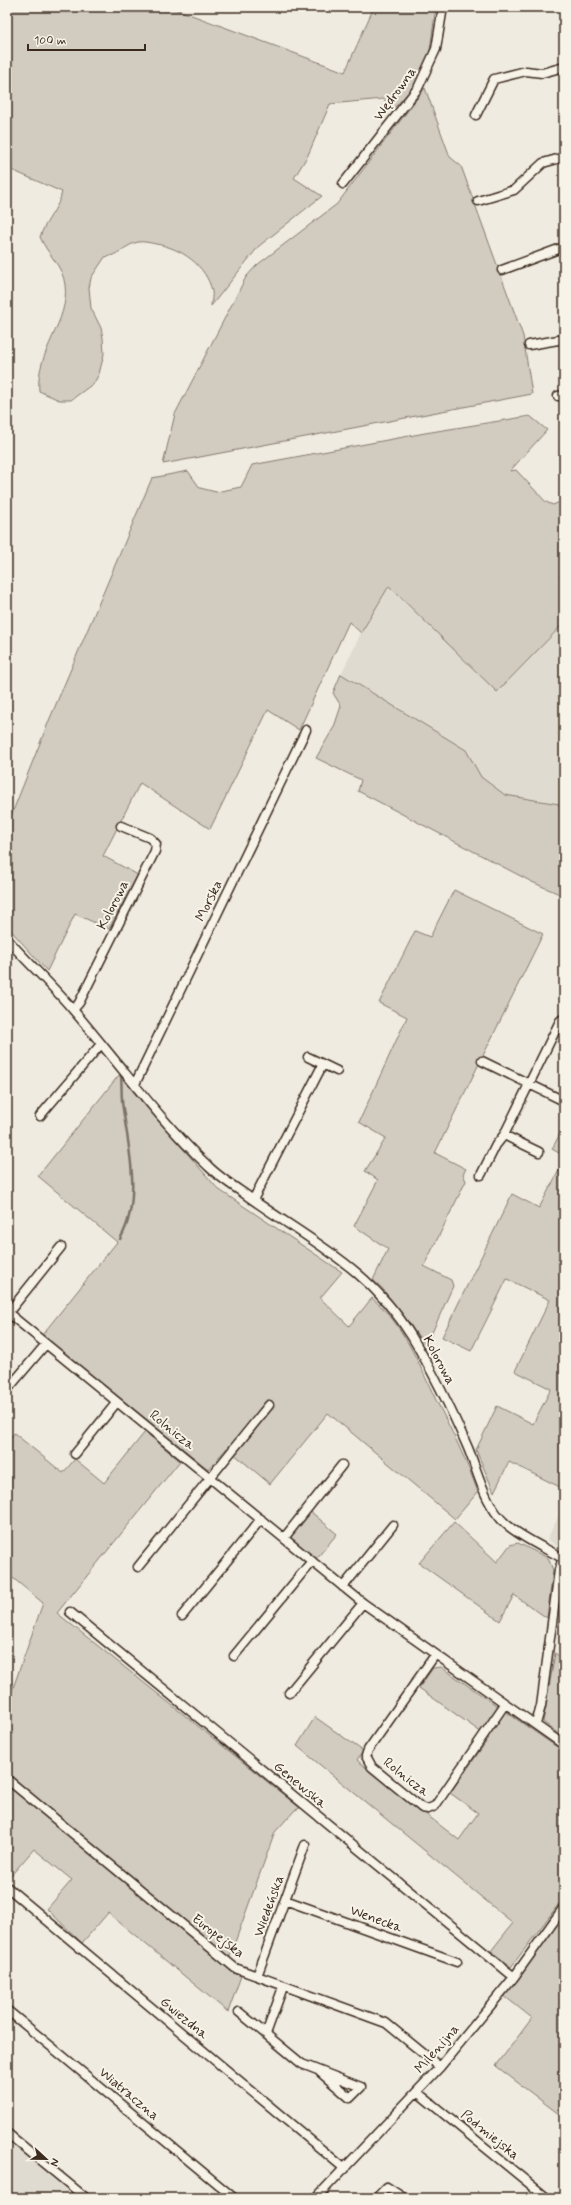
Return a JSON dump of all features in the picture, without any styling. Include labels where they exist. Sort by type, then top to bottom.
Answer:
[{"type":"street","name":"Wędrowna","points":[[343,184],[418,88],[436,49],[443,7]]},
{"type":"street","points":[[476,115],[494,79],[526,71],[542,73],[564,67]]},
{"type":"street","points":[[478,201],[514,190],[543,163],[564,157]]},
{"type":"street","points":[[502,270],[564,247]]},
{"type":"street","points":[[529,345],[564,339]]},
{"type":"street","name":"Morska","points":[[135,1084],[306,730]]},
{"type":"street","name":"Kolorowa","points":[[73,1010],[79,1003],[155,851],[156,844],[150,838],[121,826]]},
{"type":"street","name":"Kolorowa","points":[[7,939],[73,1010],[186,1144],[209,1168],[253,1200],[336,1255],[368,1281],[389,1305],[412,1337],[446,1401],[468,1448],[484,1489],[497,1514],[506,1524],[564,1559]]},
{"type":"street","points":[[481,1175],[496,1145],[504,1135],[560,1020],[564,1018]]},
{"type":"street","points":[[40,1116],[101,1044]]},
{"type":"street","points":[[308,1057],[337,1071]]},
{"type":"street","points":[[482,1061],[564,1101]]},
{"type":"street","points":[[253,1200],[323,1064]]},
{"type":"street","points":[[504,1135],[539,1152]]},
{"type":"street","name":"Rolnicza","points":[[61,1247],[7,1312],[363,1603],[564,1745]]},
{"type":"street","points":[[7,1390],[46,1344]]},
{"type":"street","points":[[75,1454],[117,1402]]},
{"type":"street","points":[[138,1567],[269,1406]]},
{"type":"street","points":[[284,1538],[342,1466]]},
{"type":"street","points":[[182,1616],[261,1520]]},
{"type":"street","points":[[343,1587],[392,1525]]},
{"type":"street","points":[[536,1724],[541,1706],[558,1570],[564,1559]]},
{"type":"street","points":[[234,1656],[312,1561]]},
{"type":"street","points":[[288,1693],[363,1603]]},
{"type":"street","name":"Genewska","points":[[70,1612],[514,1977]]},
{"type":"street","name":"Rolnicza","points":[[436,1655],[368,1750],[366,1756],[372,1767],[422,1808],[428,1809],[435,1806],[505,1704]]},
{"type":"street","name":"Europejska","points":[[7,1779],[234,1968],[390,2026],[440,2067]]},
{"type":"street","name":"Wiedeńska","points":[[257,1976],[305,1845]]},
{"type":"street","name":"Gwiezdna","points":[[7,1886],[345,2169]]},
{"type":"street","name":"Wenecka","points":[[285,1900],[457,1962]]},
{"type":"street","name":"Milenijna","points":[[316,2198],[440,2067],[514,1977],[564,1907]]},
{"type":"street","points":[[266,2034],[283,1986]]},
{"type":"street","name":"Wiatraczna","points":[[7,2010],[234,2198]]},
{"type":"street","points":[[239,2012],[302,2064],[361,2087],[352,2098],[347,2097],[320,2072]]},
{"type":"street","name":"Podmiejska","points":[[417,2092],[547,2198]]},
{"type":"street","points":[[7,2133],[86,2198]]},
{"type":"street","points":[[376,2198],[387,2188],[404,2198]]},
{"type":"shaded area","points":[[7,7],[170,7],[345,72],[374,7],[436,7],[429,57],[412,89],[394,108],[383,99],[330,104],[308,155],[294,178],[322,196],[259,246],[211,306],[212,291],[204,273],[191,259],[174,249],[147,242],[140,242],[133,243],[114,255],[105,257],[91,278],[89,288],[91,308],[101,328],[103,338],[104,354],[99,374],[94,383],[71,400],[59,400],[39,391],[39,377],[42,363],[62,311],[65,298],[65,285],[64,278],[58,266],[40,237],[45,225],[58,204],[62,192],[7,168]]},
{"type":"shaded area","points":[[425,88],[450,157],[461,166],[523,336],[532,394],[163,464],[175,414],[246,277],[257,265],[337,204]]},
{"type":"shaded area","points":[[530,416],[547,430],[510,471],[516,470],[546,502],[553,505],[564,500],[564,569],[559,577],[564,581],[564,623],[497,692],[389,586],[361,633],[349,622],[299,730],[268,710],[210,829],[140,783],[103,856],[138,875],[109,929],[75,914],[47,971],[7,926],[7,826],[48,723],[152,478],[188,471],[200,488],[216,492],[241,487],[252,465],[425,433]]},
{"type":"shaded area","points":[[389,586],[497,692],[564,623],[564,805],[505,795],[481,777],[466,750],[341,674],[361,633]]},
{"type":"shaded area","points":[[341,674],[466,750],[481,777],[505,795],[559,804],[564,828],[564,896],[532,882],[358,791],[361,780],[316,758],[334,727],[341,706],[333,693]]},
{"type":"shaded area","points":[[454,890],[543,934],[435,1153],[466,1169],[463,1174],[466,1181],[424,1266],[451,1280],[453,1286],[426,1346],[382,1288],[373,1280],[388,1249],[354,1226],[378,1180],[365,1171],[386,1138],[359,1122],[407,1017],[379,1003],[415,931],[430,937]]},
{"type":"shaded area","points":[[119,1075],[218,1189],[342,1272],[320,1298],[349,1326],[372,1298],[393,1320],[416,1357],[458,1444],[478,1492],[455,1519],[328,1413],[270,1484],[227,1448],[208,1469],[42,1335],[117,1242],[38,1176]]},
{"type":"shaded area","points":[[564,1126],[564,1156],[552,1149]]},
{"type":"shaded area","points":[[564,1161],[564,1489],[509,1462],[494,1492],[476,1450],[497,1406],[533,1424],[551,1389],[515,1371],[550,1300],[507,1279],[471,1351],[442,1337],[512,1194],[539,1208]]},
{"type":"shaded area","points":[[145,1432],[180,1461],[57,1613],[300,1808],[295,1810],[275,1832],[230,1956],[232,1972],[241,1976],[228,2012],[108,1913],[82,1943],[47,1909],[72,1880],[34,1849],[7,1880],[7,1705],[43,1603],[7,1573],[7,1442],[14,1433],[63,1473],[75,1459],[104,1483]]},
{"type":"shaded area","points":[[564,1506],[564,1551],[547,1539]]},
{"type":"shaded area","points":[[310,1511],[337,1534],[316,1559],[289,1537]]},
{"type":"shaded area","points":[[454,1522],[497,1562],[510,1545],[518,1543],[548,1558],[553,1570],[547,1618],[514,1595],[500,1621],[419,1563]]},
{"type":"shaded area","points":[[555,1653],[564,1660],[564,1738],[543,1722]]},
{"type":"shaded area","points":[[441,1667],[564,1752],[564,1897],[511,1967],[491,1951],[513,1923],[297,1746],[315,1717],[363,1751],[357,1760],[364,1766],[459,1840],[478,1813],[450,1793],[489,1738],[419,1688],[433,1668]]},
{"type":"shaded area","points":[[563,1916],[564,2118],[496,2066],[532,2018],[503,1995]]},
{"type":"shaded area","points":[[7,2138],[81,2198],[7,2198]]},
{"type":"waterway","points":[[100,1036],[127,1068]]},
{"type":"waterway","points":[[120,1239],[127,1224],[131,1209],[132,1192],[132,1175],[122,1105],[121,1075]]}]
